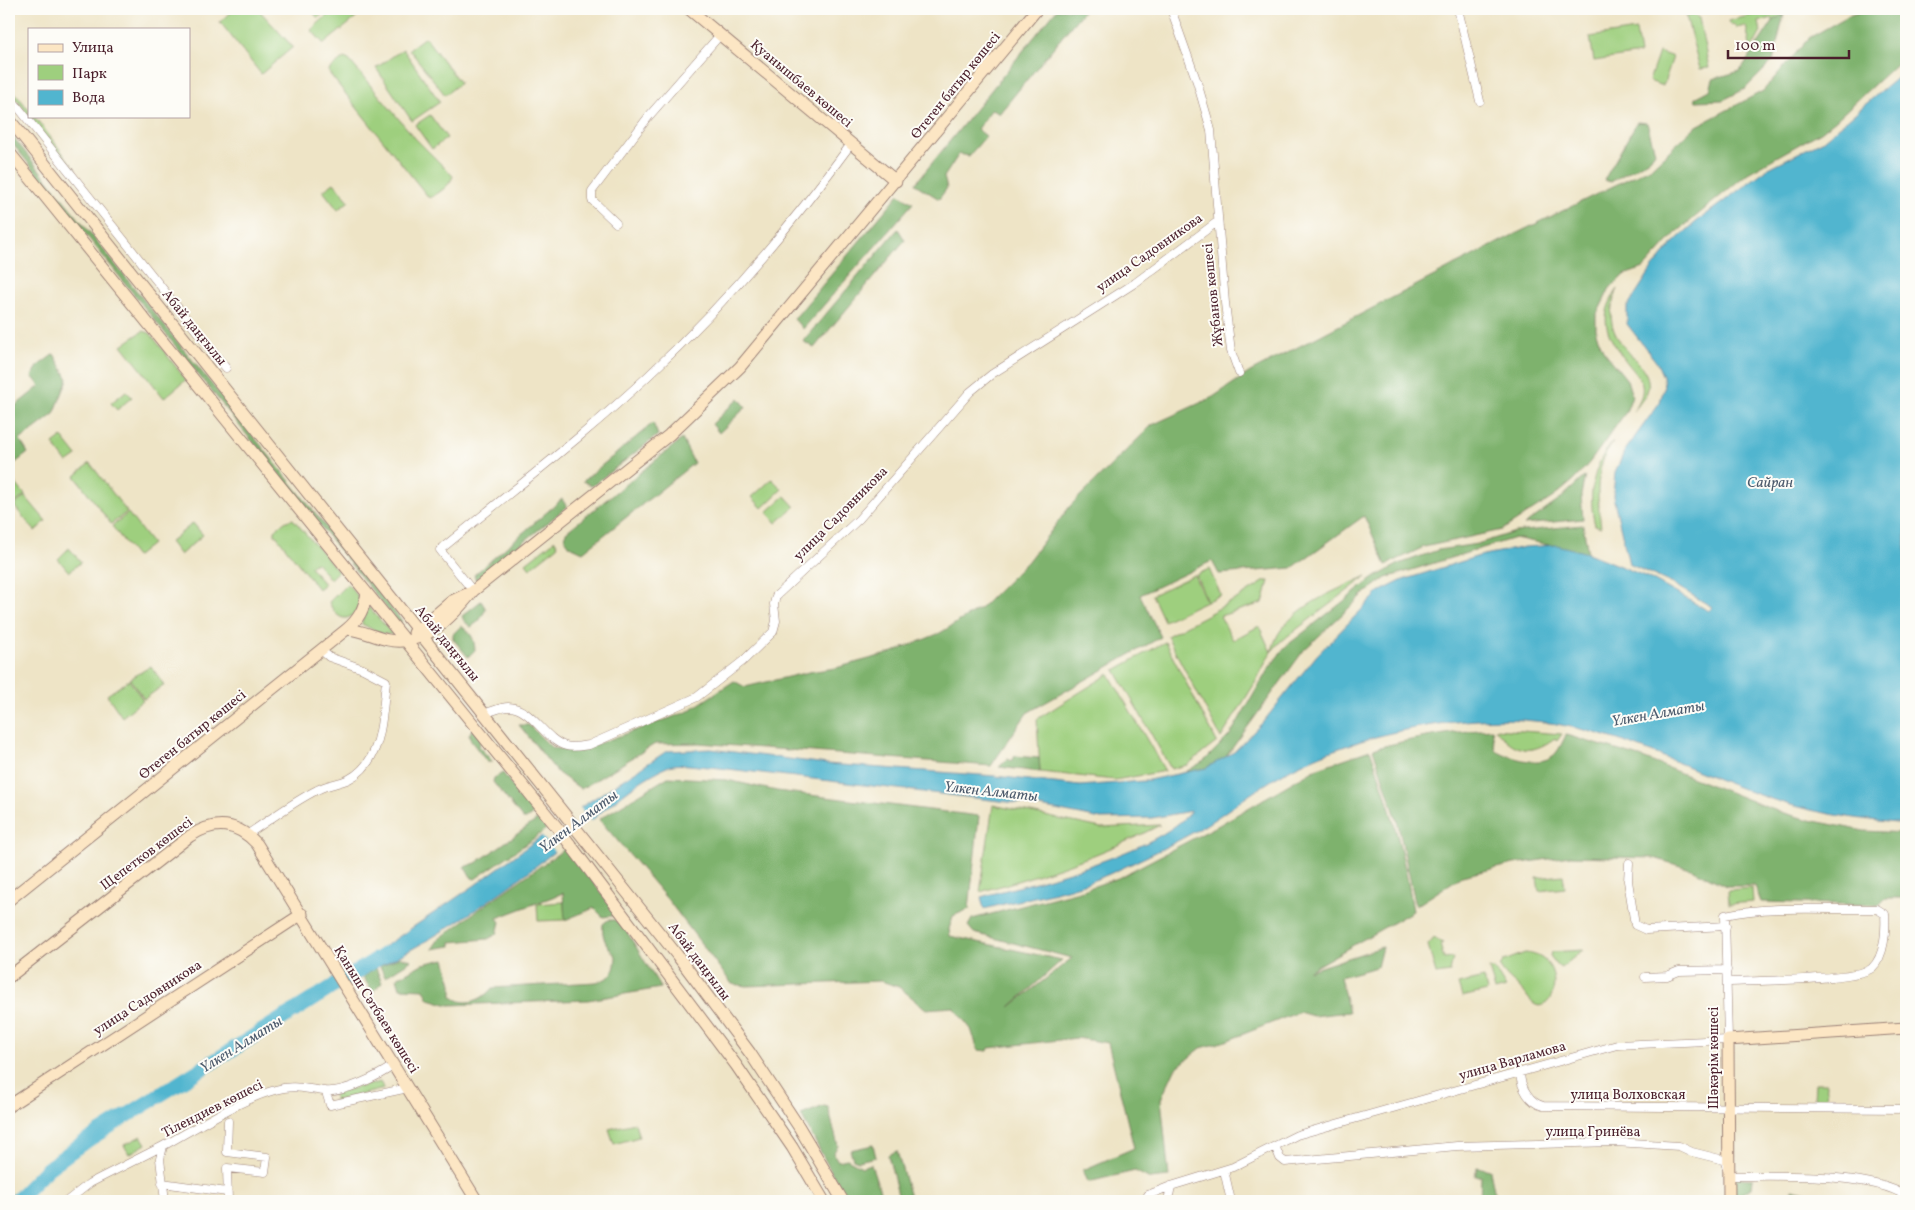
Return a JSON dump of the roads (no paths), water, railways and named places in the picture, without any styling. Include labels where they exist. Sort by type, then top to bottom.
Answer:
[{"type":"main road","name":"Қуанышбаев көшесі","points":[[689,9],[896,181]]},
{"type":"main road","name":"Өтеген батыр көшесі","points":[[473,591],[669,435],[740,367],[1037,9]]},
{"type":"main road","name":"Абай даңғылы","points":[[9,118],[358,558],[422,633],[677,955],[750,1053],[799,1127],[843,1201]]},
{"type":"main road","points":[[9,152],[576,852],[736,1065],[792,1147],[824,1201]]},
{"type":"main road","points":[[347,629],[358,630],[389,640],[405,640],[422,633],[452,601],[473,591]]},
{"type":"main road","name":"Өтеген батыр көшесі","points":[[9,900],[347,629],[362,613],[367,593]]},
{"type":"main road","name":"Щепетков көшесі","points":[[9,977],[199,830],[217,824],[227,824],[248,834]]},
{"type":"main road","name":"Қаныш Сәтбаев көшесі","points":[[248,834],[257,844],[302,914],[477,1201]]},
{"type":"main road","name":"улица Садовникова","points":[[9,1106],[302,914]]},
{"type":"main road","name":"улица Варламова","points":[[1728,1040],[1906,1028]]},
{"type":"main road","name":"Шәкәрім көшесі","points":[[1728,1040],[1729,1201]]},
{"type":"street","name":"Жұбанов көшесі","points":[[1171,9],[1197,82],[1211,130],[1231,351],[1239,373]]},
{"type":"street","points":[[1458,9],[1480,101]]},
{"type":"street","points":[[616,223],[592,200],[592,191],[649,116],[720,34]]},
{"type":"street","points":[[9,96],[226,368]]},
{"type":"street","points":[[473,591],[440,550],[650,374],[721,304],[826,178],[851,144]]},
{"type":"street","name":"улица Садовникова","points":[[486,713],[507,706],[514,707],[557,742],[574,747],[589,745],[697,697],[743,661],[772,632],[776,621],[774,604],[776,596],[860,518],[970,392],[1007,364],[1135,283],[1218,222]]},
{"type":"street","points":[[248,834],[314,791],[328,784],[349,779],[364,766],[379,737],[386,681],[363,669],[328,657],[321,650]]},
{"type":"street","points":[[1629,863],[1628,881],[1635,925],[1646,930],[1726,926]]},
{"type":"street","name":"Шәкәрім көшесі","points":[[1728,982],[1840,976],[1868,971],[1874,966],[1886,935],[1885,914],[1877,909],[1777,909],[1746,911],[1725,915],[1728,970],[1728,982],[1728,1040]]},
{"type":"street","points":[[1645,977],[1667,976],[1679,971],[1728,970]]},
{"type":"street","name":"улица Варламова","points":[[1145,1201],[1148,1195],[1249,1160],[1297,1135],[1440,1097],[1617,1045],[1728,1040]]},
{"type":"street","name":"Тілендиев көшесі","points":[[164,1200],[160,1159],[163,1146],[258,1096],[276,1089],[299,1086],[326,1092],[369,1081],[394,1065]]},
{"type":"street","name":"улица Волховская","points":[[1520,1074],[1520,1081],[1530,1099],[1543,1106],[1906,1109]]},
{"type":"street","name":"Тілендиев көшесі","points":[[326,1092],[330,1105],[408,1088]]},
{"type":"street","points":[[228,1121],[228,1201]]},
{"type":"street","name":"улица Гринёва","points":[[1275,1146],[1280,1158],[1285,1162],[1457,1146],[1615,1142],[1665,1144],[1679,1146],[1692,1152],[1724,1160],[1728,1171],[1734,1176],[1851,1180],[1894,1188],[1906,1196]]},
{"type":"street","points":[[67,1201],[90,1183],[137,1157],[163,1146]]},
{"type":"street","points":[[227,1152],[267,1157],[265,1172],[227,1168]]},
{"type":"street","points":[[1224,1170],[1231,1201]]},
{"type":"street","points":[[162,1183],[227,1192]]},
{"type":"street","points":[[1168,1201],[1171,1186]]},
{"type":"street","points":[[164,1200],[182,1201]]},
{"type":"water","name":"Сайран","points":[[1906,70],[1906,824],[1869,820],[1797,807],[1762,796],[1616,739],[1586,730],[1524,720],[1467,721],[1406,730],[1347,745],[1295,767],[1193,832],[1161,850],[1116,871],[1068,889],[984,909],[981,897],[1062,874],[1124,853],[1152,840],[1175,826],[1191,811],[1152,818],[1101,819],[1025,804],[711,767],[673,765],[653,774],[623,794],[534,868],[443,931],[373,969],[366,959],[475,885],[584,805],[667,751],[711,749],[827,764],[995,776],[1080,786],[1144,781],[1206,768],[1234,752],[1263,722],[1317,655],[1379,592],[1403,580],[1479,556],[1525,547],[1557,545],[1588,553],[1647,577],[1709,611],[1712,607],[1673,584],[1629,564],[1613,496],[1615,473],[1624,452],[1660,402],[1664,388],[1663,377],[1657,363],[1627,324],[1627,307],[1651,270],[1675,241],[1696,222],[1767,169],[1822,141]]},
{"type":"waterway","name":"Үлкен Алматы","points":[[16,1201],[47,1169],[80,1145],[385,954]]}]
